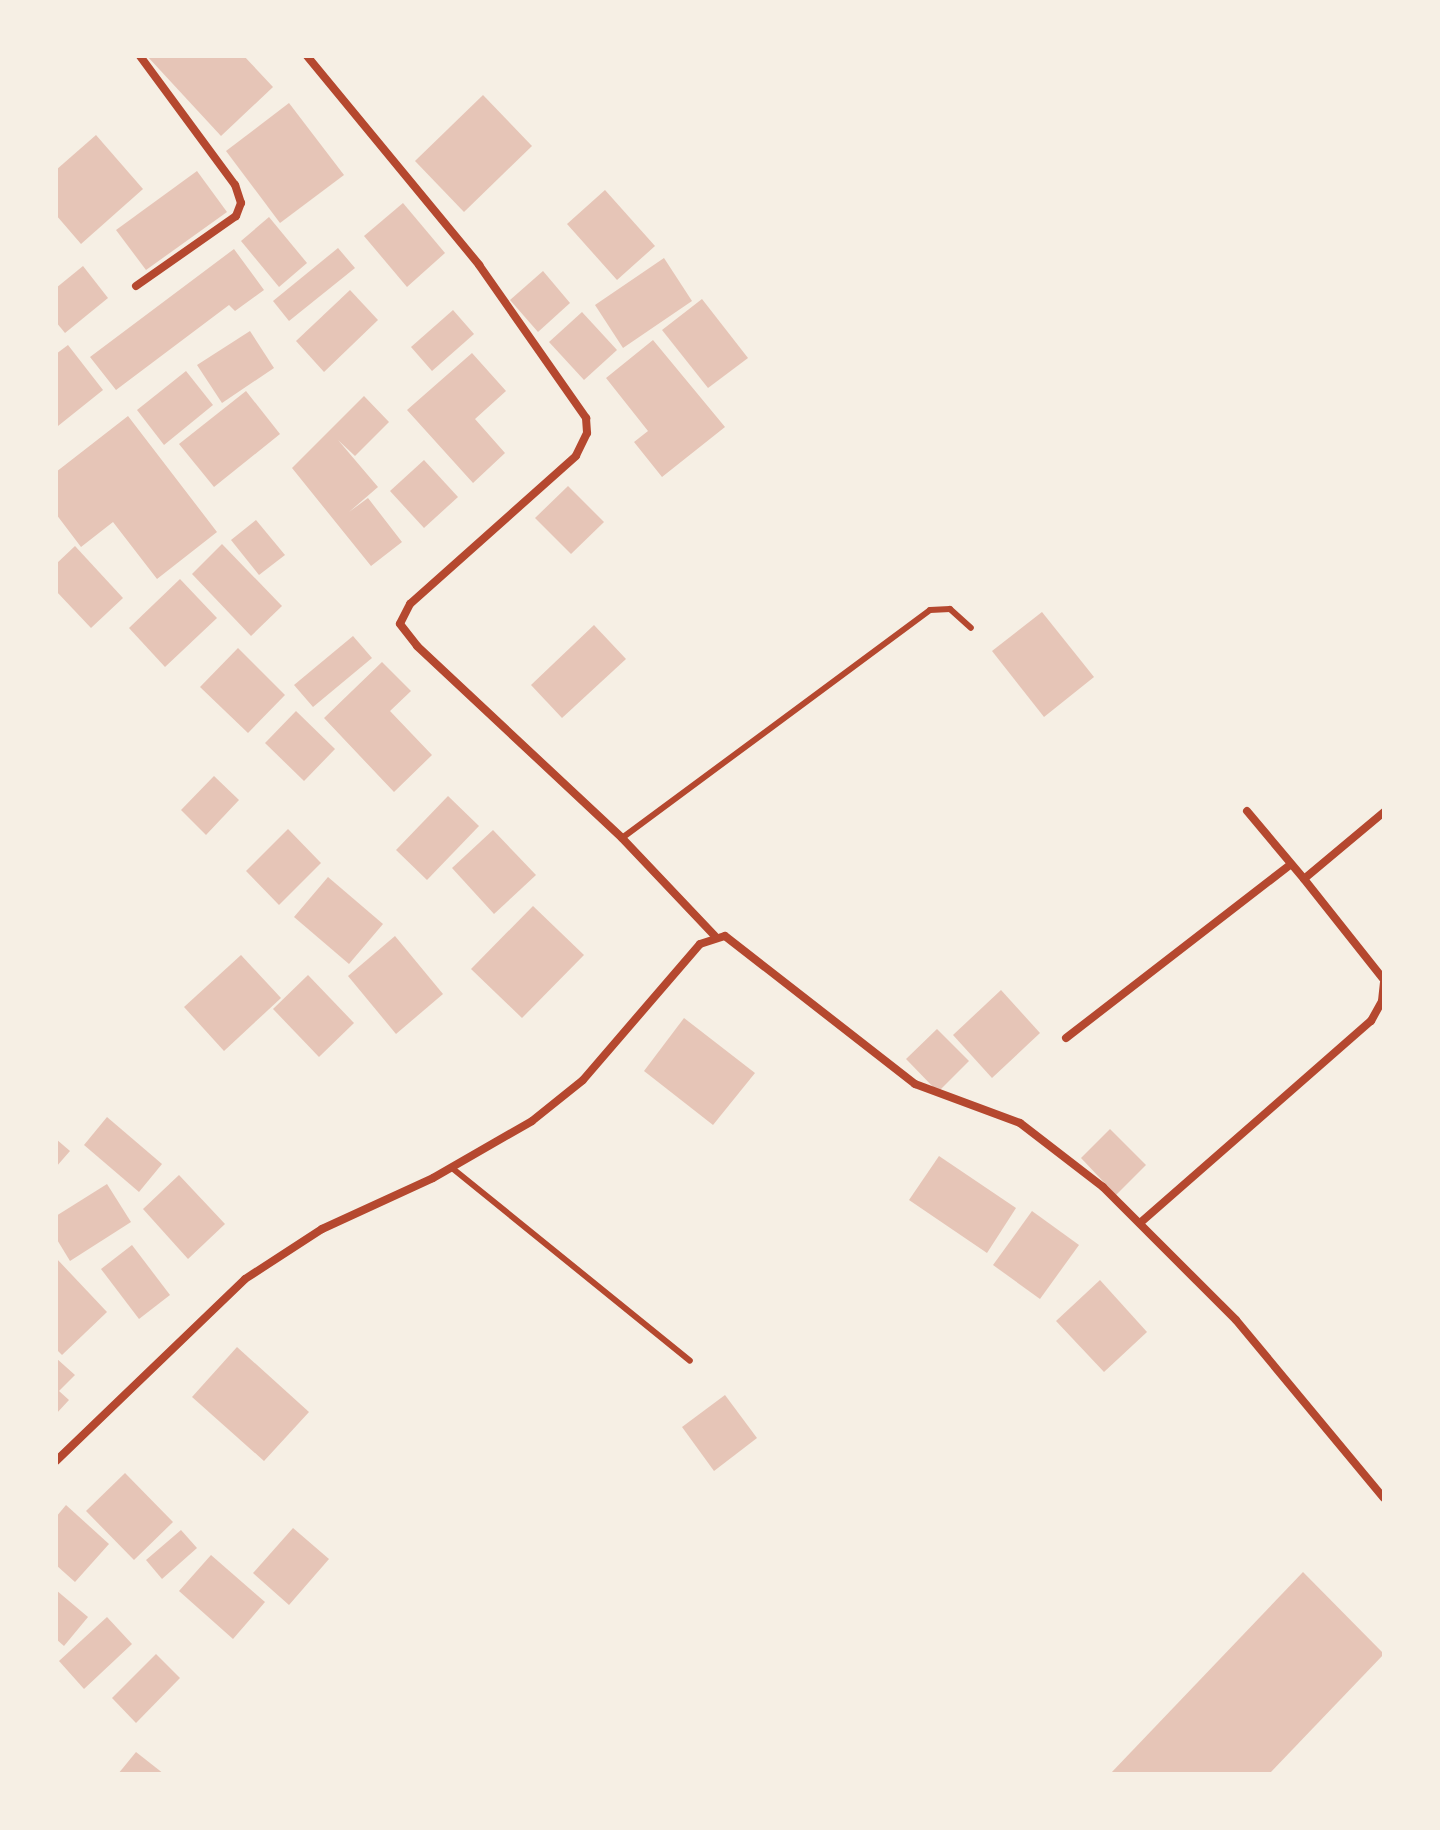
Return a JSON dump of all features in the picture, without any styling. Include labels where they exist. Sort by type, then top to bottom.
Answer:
[{"type":"street","points":[[136,286],[236,216],[241,203],[235,185],[140,56]]},
{"type":"street","points":[[307,56],[479,265],[586,418],[587,433],[576,456],[410,604],[400,624],[417,646],[622,838],[715,936],[735,941],[915,1084],[1020,1123],[1103,1187],[1236,1320],[1384,1498]]},
{"type":"street","points":[[1140,1223],[1371,1021],[1382,1001],[1384,982],[1247,811]]},
{"type":"street","points":[[1304,879],[1384,812]]},
{"type":"street","points":[[1066,1038],[1291,864]]},
{"type":"street","points":[[56,1461],[245,1279],[322,1229],[452,1168],[532,1121],[583,1080],[700,944],[715,936]]},
{"type":"lane","points":[[622,838],[930,610],[950,609],[971,628]]},
{"type":"lane","points":[[452,1168],[690,1361]]},
{"type":"building","points":[[147,56],[244,56],[273,87],[221,136]]},
{"type":"building","points":[[483,95],[532,146],[464,212],[415,161]]},
{"type":"building","points":[[289,103],[344,175],[280,223],[226,151]]},
{"type":"building","points":[[96,135],[143,189],[81,244],[56,215],[56,170]]},
{"type":"building","points":[[197,171],[227,212],[146,270],[116,230]]},
{"type":"building","points":[[605,190],[655,246],[617,280],[567,224]]},
{"type":"building","points":[[403,203],[445,253],[407,287],[364,236]]},
{"type":"building","points":[[269,217],[307,263],[279,287],[241,241]]},
{"type":"building","points":[[338,248],[355,268],[289,321],[273,301]]},
{"type":"building","points":[[234,249],[264,290],[235,311],[229,305],[116,390],[90,357]]},
{"type":"building","points":[[664,258],[692,301],[623,348],[595,305]]},
{"type":"building","points":[[83,266],[108,298],[65,333],[56,322],[56,288]]},
{"type":"building","points":[[543,271],[570,303],[538,332],[510,300]]},
{"type":"building","points":[[350,290],[378,320],[324,372],[296,341]]},
{"type":"building","points":[[702,299],[748,358],[708,388],[662,330]]},
{"type":"building","points":[[453,310],[474,334],[432,371],[411,347]]},
{"type":"building","points":[[582,312],[617,350],[584,380],[549,342]]},
{"type":"building","points":[[250,331],[274,368],[222,403],[197,365]]},
{"type":"building","points":[[653,340],[725,427],[662,477],[634,442],[648,431],[606,378]]},
{"type":"building","points":[[68,345],[103,390],[58,426],[56,354]]},
{"type":"building","points":[[472,353],[506,391],[475,419],[505,453],[473,483],[407,410]]},
{"type":"building","points":[[186,371],[213,405],[164,445],[137,410]]},
{"type":"building","points":[[246,391],[280,434],[214,487],[179,444]]},
{"type":"building","points":[[364,396],[389,422],[355,456],[338,440],[378,487],[349,512],[368,498],[402,542],[371,566],[292,468]]},
{"type":"building","points":[[128,416],[217,532],[157,579],[113,522],[81,547],[56,514],[56,472]]},
{"type":"building","points":[[424,460],[458,497],[424,528],[390,491]]},
{"type":"building","points":[[568,486],[604,522],[571,554],[535,518]]},
{"type":"building","points":[[256,520],[285,555],[259,575],[231,540]]},
{"type":"building","points":[[222,544],[282,606],[251,636],[192,574]]},
{"type":"building","points":[[75,546],[123,598],[91,628],[56,591],[56,564]]},
{"type":"building","points":[[180,579],[217,618],[165,667],[129,628]]},
{"type":"building","points":[[1042,612],[1094,677],[1044,717],[992,651]]},
{"type":"building","points":[[594,625],[626,659],[562,718],[531,685]]},
{"type":"building","points":[[353,636],[372,658],[313,707],[294,685]]},
{"type":"building","points":[[238,648],[285,695],[248,733],[200,687]]},
{"type":"building","points":[[382,662],[411,691],[390,711],[432,755],[394,792],[324,718]]},
{"type":"building","points":[[296,711],[335,749],[304,781],[265,743]]},
{"type":"building","points":[[214,776],[239,800],[206,835],[181,810]]},
{"type":"building","points":[[448,796],[479,826],[427,880],[396,850]]},
{"type":"building","points":[[288,829],[321,863],[279,905],[246,871]]},
{"type":"building","points":[[493,830],[536,875],[494,914],[452,868]]},
{"type":"building","points":[[328,877],[383,924],[349,964],[294,917]]},
{"type":"building","points":[[533,906],[584,955],[522,1018],[471,969]]},
{"type":"building","points":[[395,936],[443,994],[396,1034],[348,976]]},
{"type":"building","points":[[241,955],[281,998],[224,1051],[184,1007]]},
{"type":"building","points":[[308,975],[354,1023],[319,1057],[273,1009]]},
{"type":"building","points":[[1001,990],[1040,1033],[992,1078],[953,1035]]},
{"type":"building","points":[[684,1018],[755,1073],[713,1125],[644,1071]]},
{"type":"building","points":[[937,1029],[969,1061],[938,1092],[906,1059]]},
{"type":"building","points":[[107,1117],[162,1164],[139,1192],[84,1145]]},
{"type":"building","points":[[1110,1129],[1146,1165],[1116,1195],[1081,1158]]},
{"type":"building","points":[[56,1139],[70,1151],[56,1167]]},
{"type":"building","points":[[939,1156],[1016,1208],[987,1253],[909,1200]]},
{"type":"building","points":[[179,1175],[225,1224],[188,1259],[143,1209]]},
{"type":"building","points":[[107,1184],[131,1222],[70,1261],[56,1238],[56,1216]]},
{"type":"building","points":[[1032,1211],[1079,1245],[1040,1299],[993,1265]]},
{"type":"building","points":[[132,1245],[170,1295],[139,1319],[101,1269]]},
{"type":"building","points":[[56,1258],[107,1312],[62,1355],[56,1349]]},
{"type":"building","points":[[1100,1280],[1147,1332],[1104,1372],[1056,1321]]},
{"type":"building","points":[[237,1347],[309,1412],[264,1461],[192,1397]]},
{"type":"building","points":[[56,1358],[75,1375],[59,1391],[69,1400],[56,1414]]},
{"type":"building","points":[[725,1395],[757,1438],[714,1471],[682,1427]]},
{"type":"building","points":[[125,1473],[173,1522],[134,1560],[86,1511]]},
{"type":"building","points":[[66,1505],[109,1544],[75,1582],[56,1565],[56,1517]]},
{"type":"building","points":[[293,1528],[329,1559],[289,1605],[253,1573]]},
{"type":"building","points":[[181,1530],[197,1548],[162,1579],[146,1560]]},
{"type":"building","points":[[211,1555],[265,1602],[233,1639],[179,1591]]},
{"type":"building","points":[[1303,1572],[1384,1654],[1269,1774],[1110,1774]]},
{"type":"building","points":[[56,1590],[88,1617],[64,1646],[56,1639]]},
{"type":"building","points":[[107,1617],[132,1644],[84,1689],[59,1661]]},
{"type":"building","points":[[156,1654],[180,1678],[136,1723],[112,1698]]},
{"type":"building","points":[[136,1752],[164,1774],[118,1774]]}]
